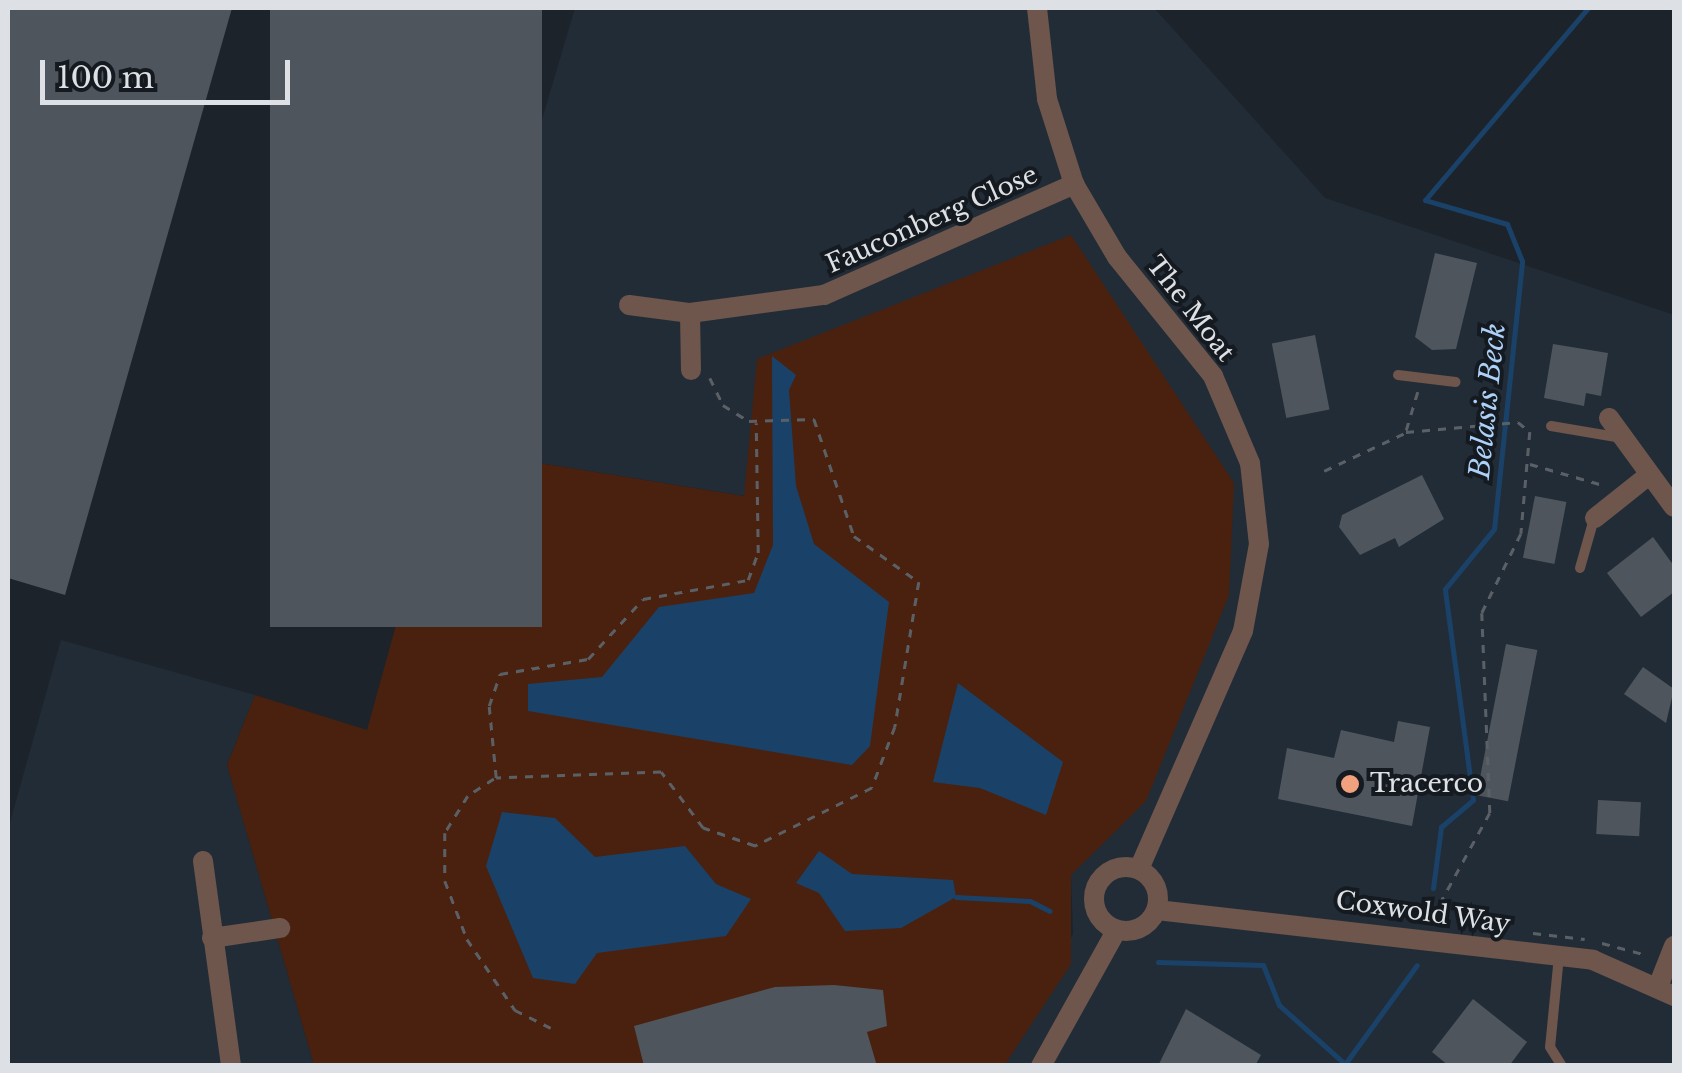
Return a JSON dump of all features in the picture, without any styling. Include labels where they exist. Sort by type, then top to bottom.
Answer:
[{"type":"street","name":"The Moat","points":[[1037,8],[1047,99],[1074,184],[1117,257],[1213,376],[1250,463],[1260,544],[1243,631],[1139,869]]},
{"type":"street","name":"Fauconberg Close","points":[[630,305],[690,313],[824,294],[1074,184]]},
{"type":"street","points":[[690,313],[691,370]]},
{"type":"street","points":[[1609,418],[1674,507]]},
{"type":"street","points":[[1595,518],[1649,475]]},
{"type":"street","points":[[203,861],[231,1066]]},
{"type":"street","points":[[1139,869],[1152,879],[1157,910],[1133,932],[1116,931],[1101,922],[1094,888],[1105,873],[1139,869]]},
{"type":"street","name":"Coxwold Way","points":[[1157,910],[1559,956],[1667,991]]},
{"type":"street","points":[[212,938],[280,928]]},
{"type":"street","points":[[1041,1066],[1116,931]]},
{"type":"street","points":[[1667,991],[1674,946]]},
{"type":"lane","points":[[1398,376],[1456,382]]},
{"type":"lane","points":[[1551,426],[1623,438]]},
{"type":"lane","points":[[1580,568],[1595,518]]},
{"type":"lane","points":[[1559,956],[1550,1046],[1562,1066]]},
{"type":"path","points":[[551,1028],[515,1010],[468,939],[445,881],[445,832],[468,796],[496,778],[661,772],[703,828],[755,846],[872,788],[895,727],[919,582],[854,536],[814,419],[756,423],[722,405],[708,375],[691,370]]},
{"type":"path","points":[[1406,432],[1420,378]]},
{"type":"path","points":[[1324,470],[1406,432],[1518,422],[1530,432],[1521,534],[1482,612],[1490,813],[1427,939]]},
{"type":"path","points":[[496,778],[489,706],[500,674],[588,659],[643,598],[748,580],[758,553],[756,423]]},
{"type":"path","points":[[1530,464],[1598,481],[1619,498]]},
{"type":"shaded area","points":[[575,8],[1154,8],[1325,198],[1674,315],[1674,1065],[1004,1065],[1073,934],[1071,875],[1096,846],[745,496],[445,448]]},
{"type":"shaded area","points":[[1071,235],[1234,483],[1229,595],[1146,801],[1071,875],[1071,964],[1006,1063],[314,1065],[227,765],[255,695],[367,730],[445,448],[744,496],[757,359]]},
{"type":"shaded area","points":[[61,640],[255,695],[227,765],[314,1065],[8,1066],[8,830]]},
{"type":"water","points":[[772,356],[796,375],[789,390],[796,486],[814,544],[889,602],[870,746],[852,765],[528,711],[528,684],[602,677],[659,607],[754,593],[773,545]]},
{"type":"water","points":[[958,683],[1063,762],[1046,815],[980,788],[933,782]]},
{"type":"water","points":[[502,812],[555,818],[595,857],[685,846],[716,884],[751,899],[726,936],[597,953],[575,984],[533,978],[486,866]]},
{"type":"water","points":[[819,851],[852,874],[953,880],[956,897],[901,928],[845,931],[819,893],[796,883]]},
{"type":"building","points":[[8,8],[232,8],[65,595],[8,578]]},
{"type":"building","points":[[270,8],[542,8],[542,627],[270,627]]},
{"type":"building","points":[[1435,253],[1477,263],[1456,349],[1432,350],[1415,337]]},
{"type":"building","points":[[1315,335],[1330,410],[1286,418],[1272,343]]},
{"type":"building","points":[[1553,344],[1608,353],[1601,396],[1586,393],[1584,406],[1544,398]]},
{"type":"building","points":[[1422,475],[1444,519],[1399,547],[1395,538],[1360,555],[1339,527],[1342,515]]},
{"type":"building","points":[[1535,496],[1566,502],[1554,564],[1523,558]]},
{"type":"building","points":[[1653,537],[1674,566],[1674,592],[1641,617],[1607,573]]},
{"type":"building","points":[[1506,644],[1537,650],[1508,801],[1477,795]]},
{"type":"building","points":[[1643,667],[1674,689],[1666,723],[1624,694]]},
{"type":"building","name":"Tracerco","points":[[1398,721],[1430,727],[1412,826],[1278,799],[1287,748],[1334,758],[1341,730],[1394,742]]},
{"type":"building","points":[[1598,800],[1641,802],[1639,836],[1596,834]]},
{"type":"building","points":[[834,985],[883,990],[887,1026],[867,1032],[877,1066],[644,1066],[634,1026],[775,987]]},
{"type":"building","points":[[1473,999],[1527,1042],[1509,1066],[1449,1066],[1432,1052]]},
{"type":"building","points":[[1186,1009],[1261,1055],[1255,1066],[1158,1066]]},
{"type":"waterway","name":"Belasis Beck","points":[[1433,888],[1441,827],[1473,800],[1445,589],[1494,529],[1522,261],[1507,224],[1425,200],[1588,8]]},
{"type":"waterway","name":"Belasis Beck","points":[[956,897],[1030,901],[1050,911]]},
{"type":"waterway","name":"Belasis Beck","points":[[1158,962],[1263,965],[1279,1005],[1345,1064],[1417,965]]},
{"type":"place","name":"Tracerco","points":[[1350,784]]}]
